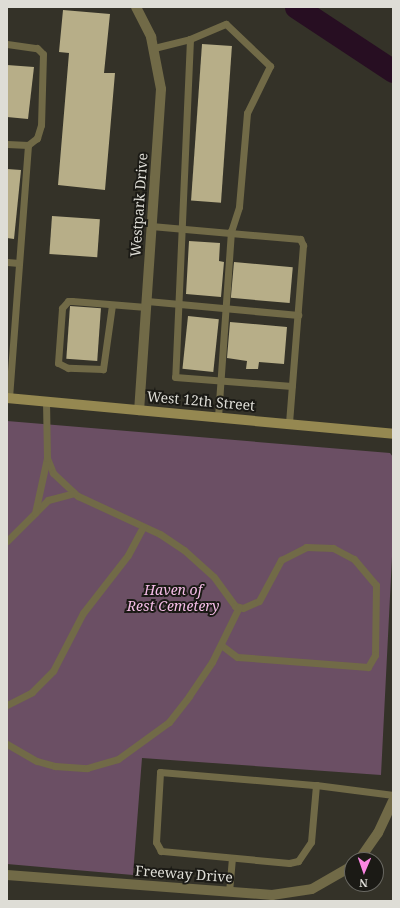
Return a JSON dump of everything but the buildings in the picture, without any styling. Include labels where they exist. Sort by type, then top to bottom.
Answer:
[{"type":"main road","name":"West 12th Street","points":[[8,398],[218,416],[393,434]]},
{"type":"street","name":"Westpark Drive","points":[[136,7],[154,48],[161,89],[139,410]]},
{"type":"street","points":[[365,852],[378,833],[393,801]]},
{"type":"street","name":"Freeway Drive","points":[[7,875],[229,892],[292,894],[327,883],[344,871]]},
{"type":"lane","points":[[154,48],[190,39],[226,24],[270,66],[247,113],[239,207],[230,231],[218,416]]},
{"type":"lane","points":[[190,39],[184,228],[175,377],[292,386]]},
{"type":"lane","points":[[7,44],[37,48],[43,54],[41,126],[37,138],[28,145],[7,144]]},
{"type":"lane","points":[[8,398],[9,356],[19,263],[28,145]]},
{"type":"lane","points":[[151,226],[230,231],[300,238],[303,245],[289,424]]},
{"type":"lane","points":[[7,262],[19,263]]},
{"type":"lane","points":[[112,305],[103,369],[68,368],[58,363],[64,304],[72,301],[112,305],[179,304],[298,315]]},
{"type":"lane","points":[[35,513],[47,458],[46,401]]},
{"type":"lane","points":[[47,458],[53,473],[74,493],[143,527],[184,550],[214,577],[239,607]]},
{"type":"lane","points":[[7,541],[48,500],[74,493]]},
{"type":"lane","points":[[7,705],[32,692],[53,671],[83,614],[128,555],[143,527]]},
{"type":"lane","points":[[7,744],[37,761],[55,766],[87,768],[118,759],[169,722],[221,645],[239,607],[258,601],[278,564],[291,553],[306,547],[333,548],[354,559],[376,585],[375,655],[363,668],[237,657],[221,645]]},
{"type":"lane","points":[[316,785],[311,842],[305,856],[289,863],[161,851],[156,842],[160,772],[316,785],[393,795]]},
{"type":"lane","points":[[229,892],[232,858]]},
{"type":"green space","name":"Haven of Rest Cemetery","points":[[7,421],[390,453],[393,457],[393,537],[381,775],[142,758],[133,875],[7,864]]},
{"type":"waterway","points":[[296,7],[393,71]]}]
